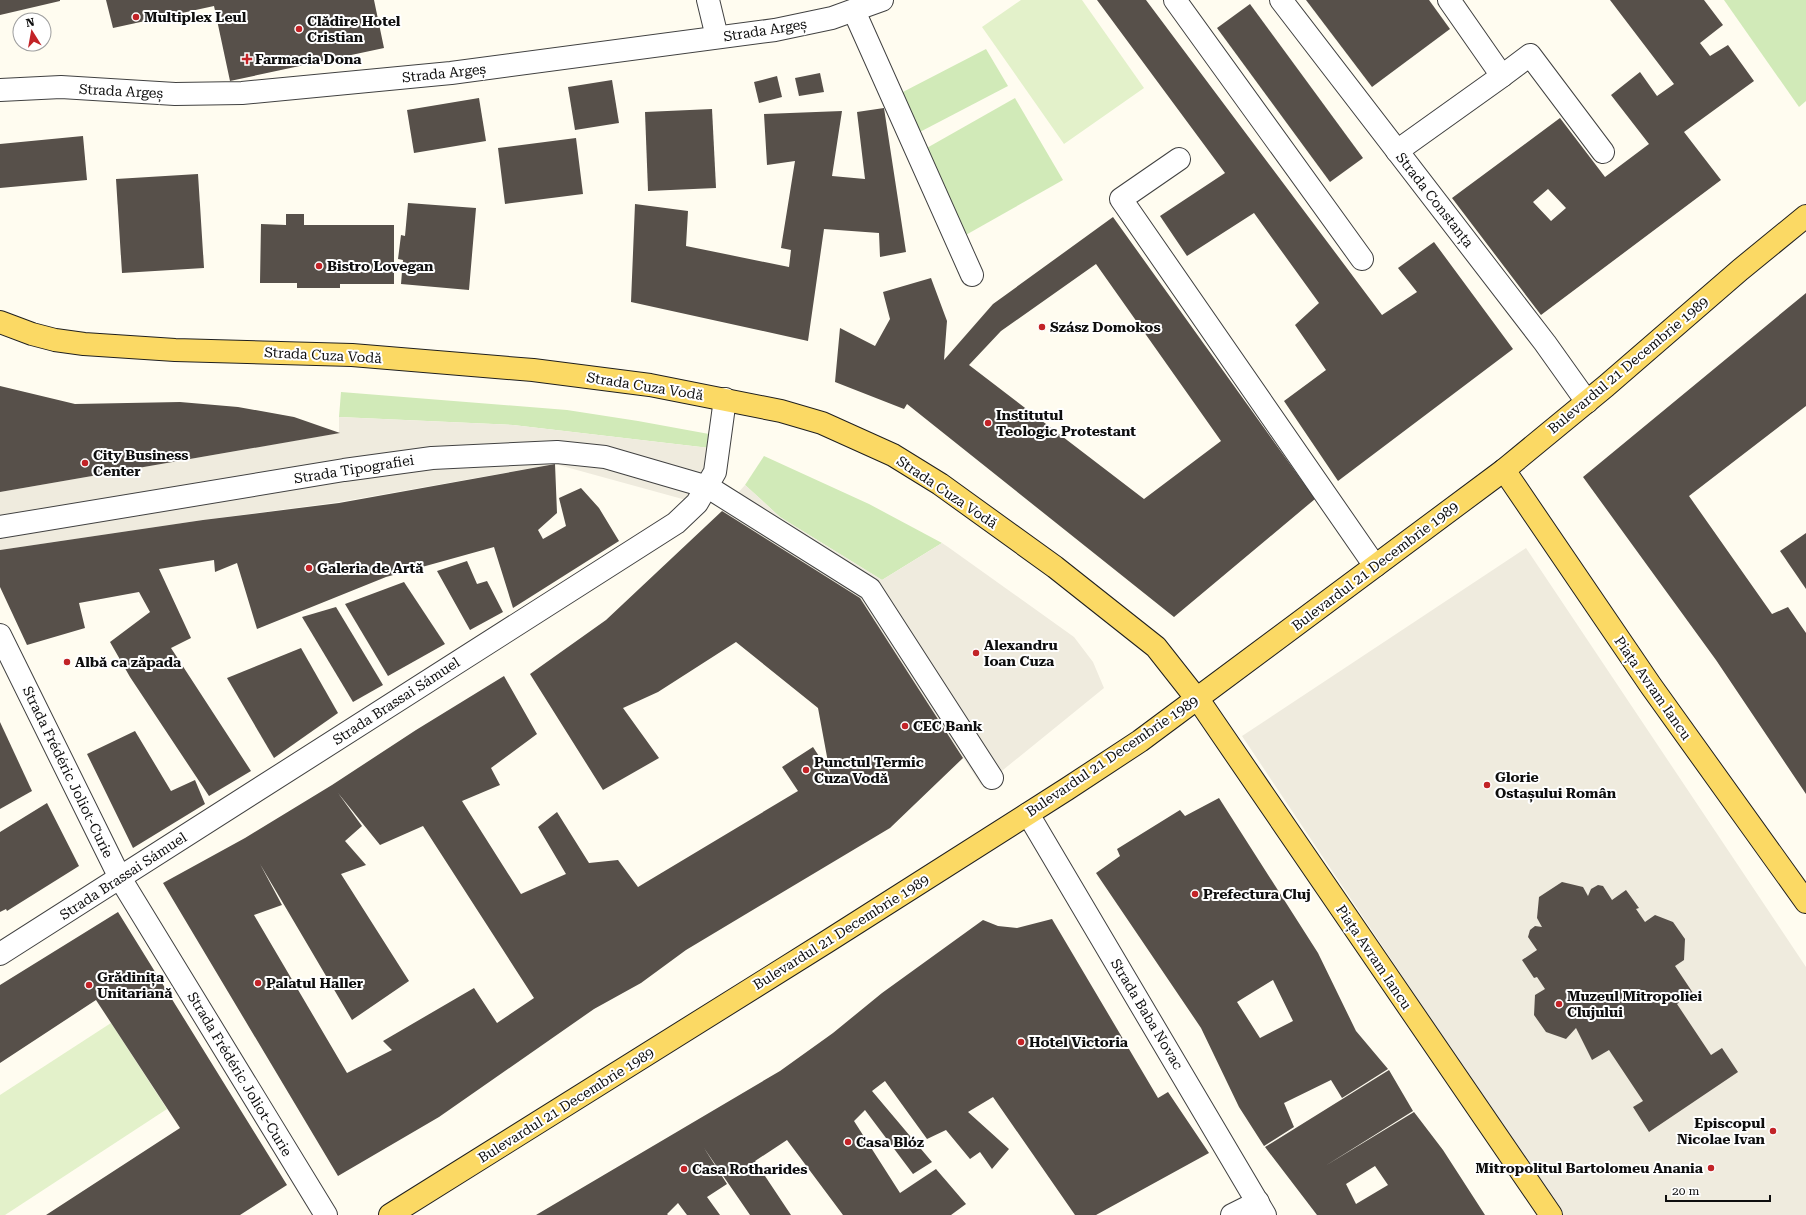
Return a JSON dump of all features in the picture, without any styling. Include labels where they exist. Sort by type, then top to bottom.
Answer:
[{"type":"main road","name":"Bulevardul 21 Decembrie 1989","points":[[390,1215],[1028,814],[1140,741],[1504,470],[1806,216]]},
{"type":"main road","name":"Strada Cuza Vodă","points":[[0,322],[32,334],[54,340],[84,344],[174,350],[352,355],[520,369],[650,385],[781,411],[822,423],[893,455],[940,484],[1055,567],[1156,647],[1197,699]]},
{"type":"main road","name":"Piața Avram Iancu","points":[[1504,470],[1651,686],[1806,902]]},
{"type":"main road","name":"Piața Avram Iancu","points":[[1197,699],[1548,1214]]},
{"type":"street","points":[[708,0],[717,37]]},
{"type":"street","points":[[1176,0],[1362,259]]},
{"type":"street","name":"Strada Constanța","points":[[1281,0],[1545,343],[1586,402]]},
{"type":"street","points":[[1449,0],[1502,76]]},
{"type":"street","points":[[868,4],[972,275]]},
{"type":"street","name":"Strada Argeș","points":[[0,90],[61,87],[176,94],[242,93],[451,73],[776,30],[832,18],[868,4]]},
{"type":"street","points":[[1397,151],[1530,55],[1603,152]]},
{"type":"street","points":[[1179,159],[1121,199],[1374,566]]},
{"type":"street","name":"Strada Brassai Sámuel","points":[[0,954],[676,523],[697,503],[708,487],[715,472],[725,399]]},
{"type":"street","name":"Strada Tipografiei","points":[[0,527],[344,470],[432,458],[557,452],[605,457],[708,487]]},
{"type":"street","points":[[708,487],[870,589],[992,778]]},
{"type":"street","name":"Strada Frédéric Joliot-Curie","points":[[0,635],[120,878],[326,1215]]},
{"type":"street","name":"Strada Baba Novac","points":[[1028,814],[1262,1209]]},
{"type":"street","points":[[1232,1215],[1262,1209]]},
{"type":"green space","points":[[1021,0],[1082,0],[1144,88],[1064,144],[982,27]]},
{"type":"green space","points":[[1724,0],[1806,0],[1806,101],[1799,107]]},
{"type":"green space","points":[[986,49],[1008,86],[916,134],[899,94]]},
{"type":"green space","points":[[1015,98],[1063,180],[964,236],[925,149]]},
{"type":"green space","points":[[341,392],[567,410],[720,436],[718,449],[513,425],[339,417]]},
{"type":"green space","points":[[764,456],[869,504],[942,543],[882,580],[780,517],[745,485]]},
{"type":"green space","points":[[111,1023],[167,1109],[5,1215],[0,1215],[0,1095]]},
{"type":"shaded area","points":[[339,417],[513,425],[718,449],[697,503],[555,464],[339,502],[203,520],[0,550],[0,492],[339,433]]},
{"type":"shaded area","points":[[745,485],[780,517],[882,580],[942,543],[1074,637],[1093,662],[1104,688],[998,774],[981,785],[860,598],[722,511]]},
{"type":"shaded area","points":[[1526,548],[1806,967],[1806,1215],[1562,1215],[1242,736]]},
{"type":"building","points":[[0,0],[60,0],[60,1],[0,15]]},
{"type":"building","name":"Clădire Hotel Cristian","points":[[106,0],[374,0],[384,48],[230,81],[214,6],[113,28]]},
{"type":"building","points":[[1097,0],[1146,0],[1382,315],[1417,292],[1398,268],[1434,242],[1513,349],[1338,481],[1284,401],[1326,370],[1295,325],[1319,303],[1254,213],[1187,256],[1160,216],[1225,173]]},
{"type":"building","points":[[1306,0],[1429,0],[1450,29],[1372,87]]},
{"type":"building","points":[[1610,0],[1704,0],[1723,25],[1700,43],[1710,56],[1728,45],[1754,81],[1684,132],[1721,180],[1541,315],[1452,198],[1560,118],[1605,177],[1649,144],[1611,95],[1640,72],[1657,96],[1674,84]],"holes":[[[1548,189],[1566,208],[1551,221],[1533,202]]]},
{"type":"building","points":[[1250,4],[1363,158],[1330,182],[1217,28]]},
{"type":"building","points":[[820,73],[824,92],[799,96],[795,78]]},
{"type":"building","points":[[777,76],[782,97],[759,103],[754,82]]},
{"type":"building","points":[[612,80],[619,123],[575,130],[568,87]]},
{"type":"building","points":[[479,98],[486,141],[414,153],[407,110]]},
{"type":"building","points":[[884,108],[906,252],[880,257],[879,233],[824,229],[808,341],[631,302],[635,204],[688,211],[686,246],[789,267],[791,250],[781,248],[795,161],[767,165],[764,114],[842,111],[832,176],[865,179],[857,112]]},
{"type":"building","points":[[712,109],[716,188],[648,191],[645,112]]},
{"type":"building","points":[[83,136],[87,180],[0,188],[0,144]]},
{"type":"building","points":[[576,138],[583,194],[505,204],[498,148]]},
{"type":"building","points":[[198,174],[204,268],[122,273],[116,179]]},
{"type":"building","points":[[408,203],[476,208],[469,290],[401,284],[403,260],[398,259],[401,235],[405,236]]},
{"type":"building","points":[[286,214],[304,214],[304,225],[394,225],[394,284],[340,284],[340,288],[297,288],[297,283],[260,283],[261,224],[286,225]]},
{"type":"building","name":"Institutul Teologic Protestant","points":[[1113,217],[1315,499],[1174,617],[907,404],[904,409],[835,382],[840,328],[875,346],[890,319],[883,292],[931,278],[947,321],[944,360],[993,304]],"holes":[[[1096,264],[1221,441],[1144,499],[969,365],[1001,331]]]},
{"type":"building","points":[[1806,293],[1806,406],[1689,496],[1772,614],[1788,607],[1806,633],[1806,794],[1716,660],[1583,477]]},
{"type":"building","name":"City Business Center","points":[[0,386],[75,404],[180,402],[238,407],[294,417],[340,433],[0,492]]},
{"type":"building","points":[[555,464],[557,513],[538,530],[543,539],[566,526],[559,498],[581,488],[599,508],[619,541],[513,608],[494,547],[386,577],[257,629],[237,563],[215,572],[214,560],[159,569],[191,638],[171,648],[251,771],[209,796],[130,677],[110,642],[150,612],[139,592],[79,603],[85,628],[27,645],[0,587],[0,550],[203,520],[339,503]]},
{"type":"building","points":[[722,511],[860,598],[963,758],[890,828],[686,950],[641,983],[594,1009],[439,1117],[338,1176],[163,883],[245,838],[332,785],[416,730],[504,676],[537,734],[491,768],[500,785],[462,801],[521,894],[566,874],[538,827],[557,812],[589,863],[618,860],[638,887],[798,791],[782,767],[813,747],[830,773],[818,708],[736,642],[658,692],[623,708],[659,758],[603,790],[530,674],[606,620]],"holes":[[[338,793],[380,845],[423,826],[534,998],[497,1023],[474,988],[383,1041],[392,1050],[347,1073],[254,915],[282,905],[260,864],[352,1020],[409,981],[341,874],[366,865],[345,841],[362,826]]]},
{"type":"building","points":[[1806,533],[1806,589],[1780,551]]},
{"type":"building","points":[[467,561],[477,584],[487,581],[503,612],[470,630],[437,571]]},
{"type":"building","points":[[404,582],[445,644],[388,676],[345,604]]},
{"type":"building","points":[[336,607],[383,685],[353,702],[302,617]]},
{"type":"building","points":[[301,648],[338,713],[274,758],[227,678]]},
{"type":"building","points":[[0,722],[32,791],[0,809]]},
{"type":"building","points":[[135,731],[171,791],[195,780],[205,804],[133,848],[87,754]]},
{"type":"building","name":"Prefectura Cluj","points":[[1219,798],[1318,953],[1356,1031],[1388,1069],[1342,1098],[1331,1080],[1284,1103],[1294,1127],[1264,1146],[1239,1107],[1201,1028],[1096,873],[1120,856],[1117,849],[1180,810],[1185,816]],"holes":[[[1273,980],[1293,1021],[1260,1038],[1237,1002]]]},
{"type":"building","points":[[47,803],[79,866],[7,911],[6,909],[0,912],[0,832]]},
{"type":"building","points":[[1562,882],[1583,887],[1588,896],[1591,889],[1598,885],[1603,886],[1612,900],[1626,890],[1639,908],[1636,909],[1645,922],[1655,915],[1673,922],[1685,939],[1684,960],[1675,966],[1693,993],[1677,1004],[1711,1055],[1722,1048],[1738,1072],[1649,1132],[1633,1107],[1643,1101],[1609,1050],[1592,1060],[1576,1028],[1566,1039],[1546,1032],[1534,1015],[1535,995],[1545,989],[1537,977],[1534,978],[1522,960],[1537,950],[1528,937],[1530,930],[1535,926],[1542,927],[1537,918],[1539,897]]},
{"type":"building","points":[[118,912],[287,1185],[240,1215],[46,1215],[180,1128],[96,1000],[0,1063],[0,985]]},
{"type":"building","points":[[1052,919],[1158,1098],[1168,1092],[1209,1153],[1096,1215],[1075,1215],[993,1097],[968,1112],[1009,1149],[992,1169],[980,1152],[970,1159],[946,1130],[927,1139],[885,1081],[872,1091],[932,1162],[913,1174],[865,1110],[854,1121],[900,1193],[936,1169],[966,1204],[951,1215],[843,1215],[787,1140],[755,1161],[791,1215],[750,1215],[704,1148],[727,1184],[707,1197],[720,1215],[687,1215],[678,1203],[667,1214],[668,1215],[536,1215],[780,1071],[833,1033],[882,993],[983,920],[998,926],[1017,928]]},
{"type":"building","points":[[1389,1070],[1413,1111],[1325,1166],[1414,1112],[1443,1150],[1485,1215],[1317,1215],[1265,1147]],"holes":[[[1375,1166],[1388,1185],[1356,1204],[1346,1184]]]},
{"type":"place","name":"Multiplex Leul","points":[[136,17]]},
{"type":"place","name":"Clădire Hotel Cristian","points":[[299,29]]},
{"type":"place","name":"Farmacia Dona","points":[[247,59]]},
{"type":"place","name":"Bistro Lovegan","points":[[319,266]]},
{"type":"place","name":"Szász Domokos","points":[[1042,327]]},
{"type":"place","name":"Institutul Teologic Protestant","points":[[988,423]]},
{"type":"place","name":"City Business Center","points":[[85,463]]},
{"type":"place","name":"Galeria de Artă","points":[[309,568]]},
{"type":"place","name":"Alexandru Ioan Cuza","points":[[976,653]]},
{"type":"place","name":"Albă ca zăpada","points":[[67,662]]},
{"type":"place","name":"CEC Bank","points":[[905,726]]},
{"type":"place","name":"Punctul Termic Cuza Vodă","points":[[806,770]]},
{"type":"place","name":"Glorie Ostașului Român","points":[[1487,785]]},
{"type":"place","name":"Prefectura Cluj","points":[[1195,894]]},
{"type":"place","name":"Palatul Haller","points":[[258,983]]},
{"type":"place","name":"Grădinița Unitariană","points":[[89,985]]},
{"type":"place","name":"Muzeul Mitropoliei Clujului","points":[[1559,1004]]},
{"type":"place","name":"Hotel Victoria","points":[[1021,1042]]},
{"type":"place","name":"Episcopul Nicolae Ivan","points":[[1773,1131]]},
{"type":"place","name":"Casa Blóz","points":[[848,1142]]},
{"type":"place","name":"Mitropolitul Bartolomeu Anania","points":[[1711,1168]]},
{"type":"place","name":"Casa Rotharides","points":[[684,1169]]}]
